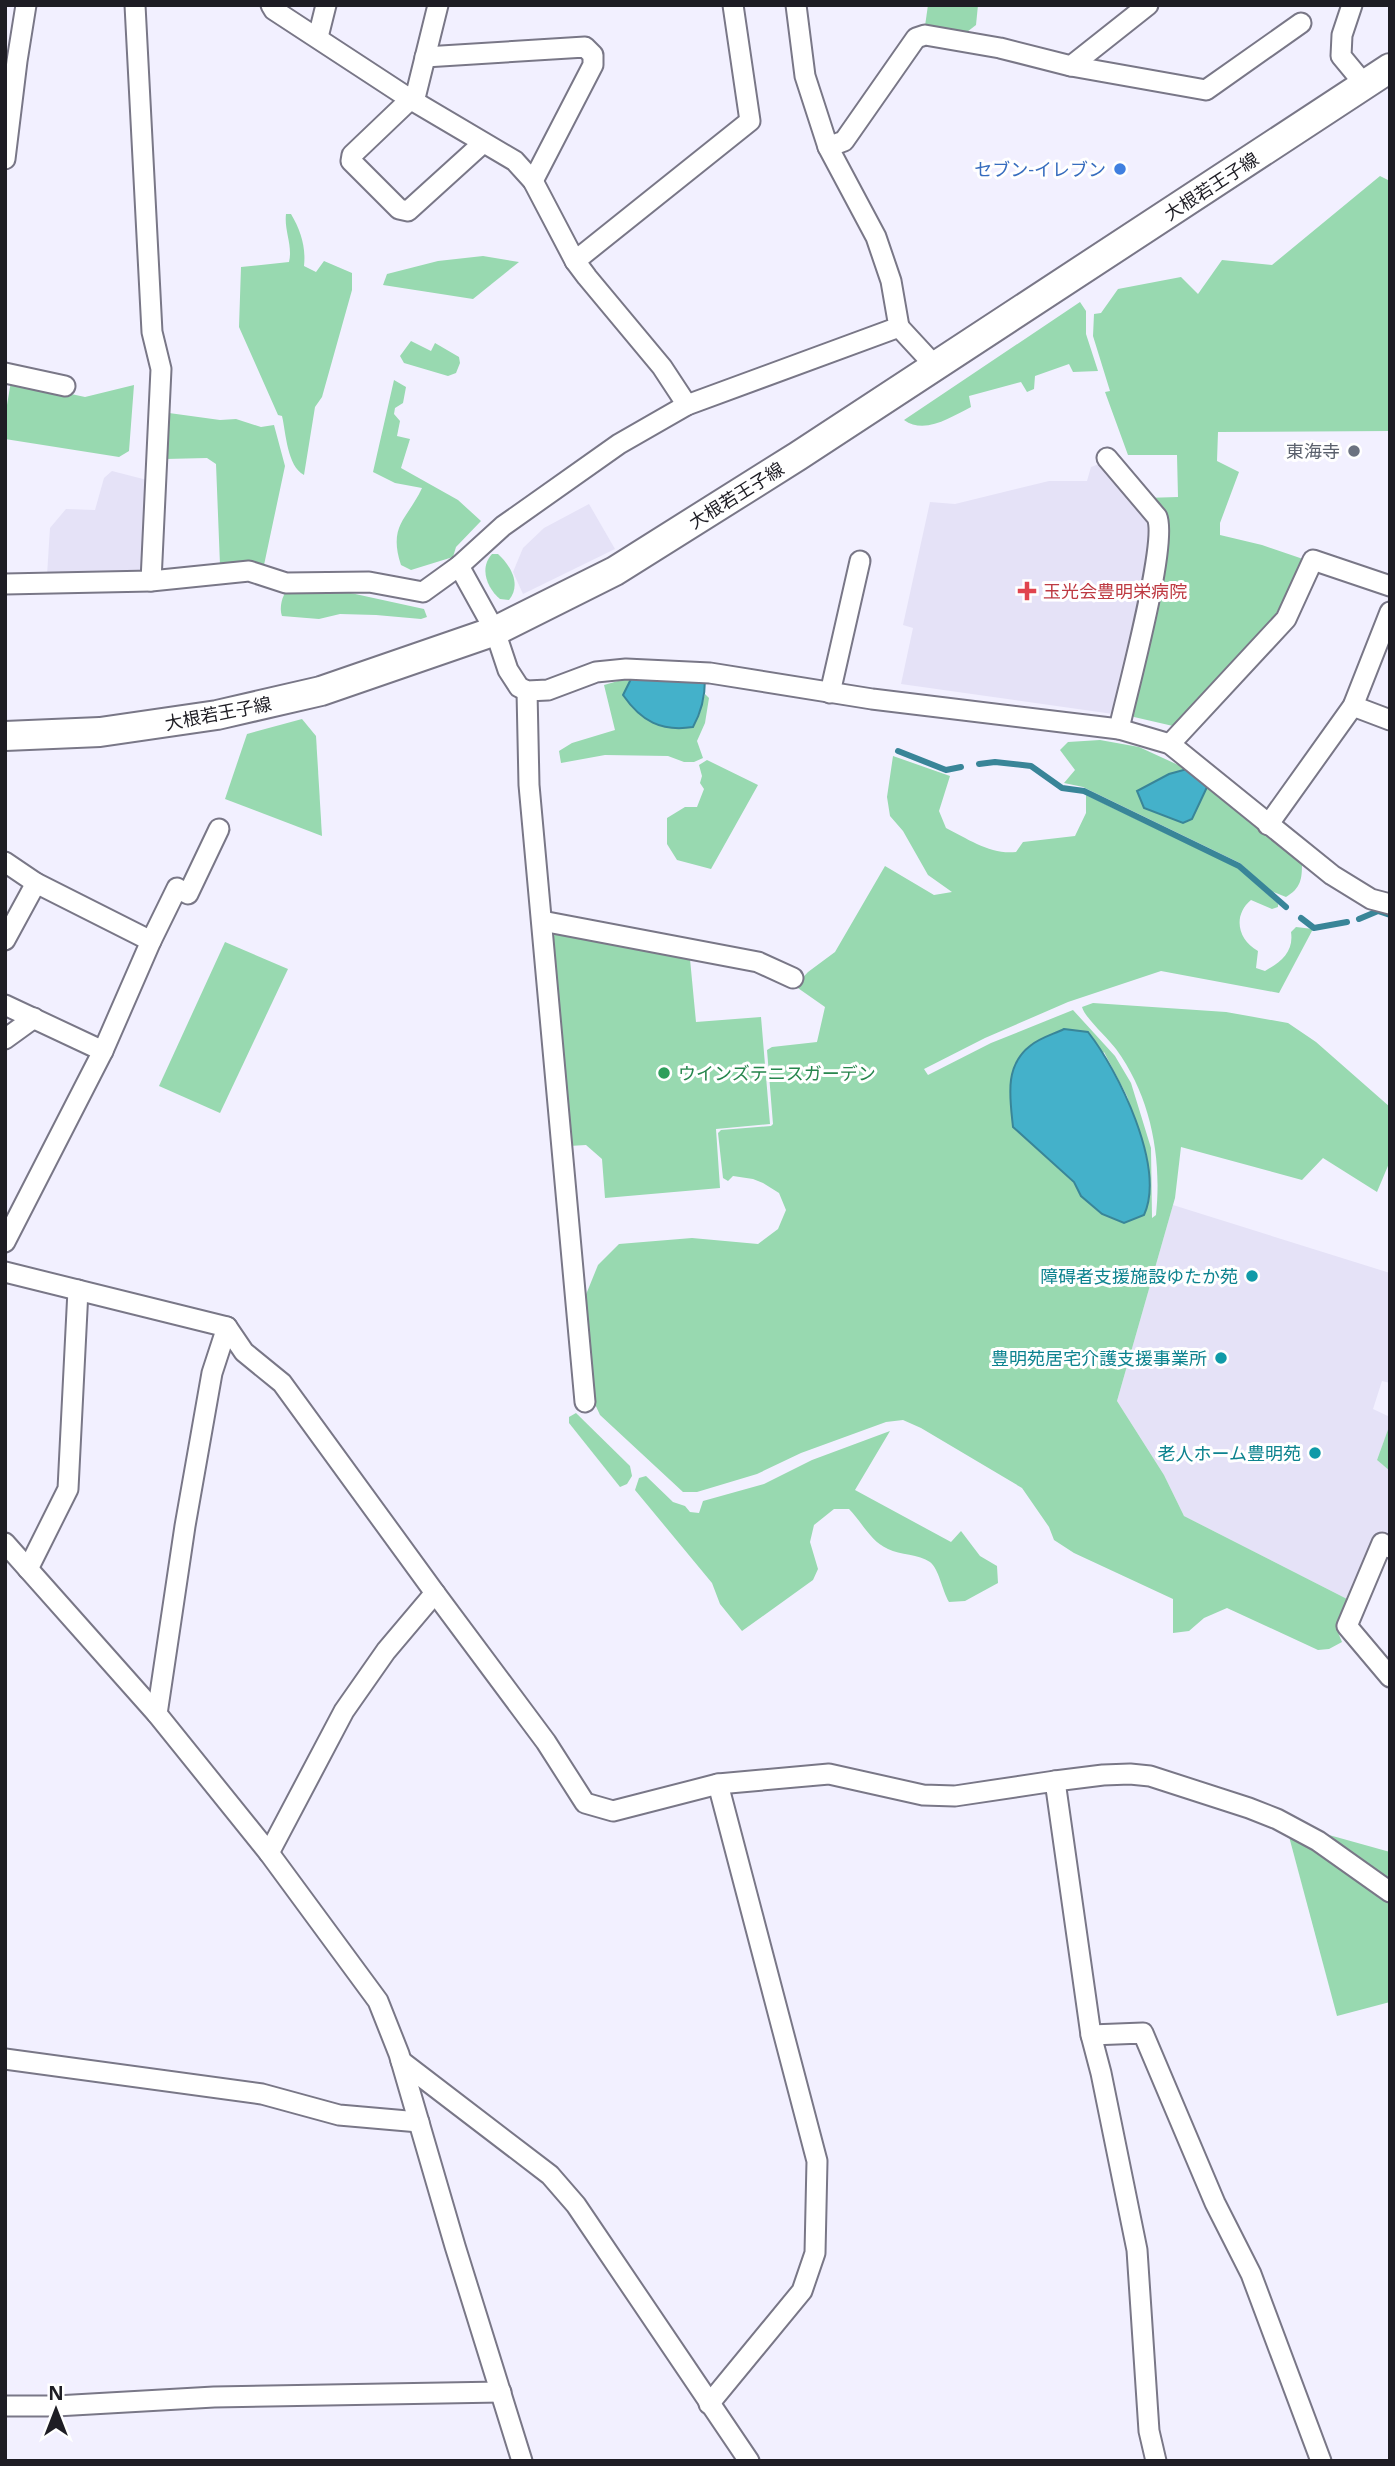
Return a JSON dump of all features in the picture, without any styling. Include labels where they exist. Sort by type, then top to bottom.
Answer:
[{"type":"street","points":[[5,159],[11,59],[26,5]]},
{"type":"street","points":[[135,5],[152,332],[161,369],[151,581]]},
{"type":"street","points":[[271,5],[274,10],[410,99],[515,161],[533,181],[575,261],[662,367],[687,405]]},
{"type":"street","points":[[318,37],[326,5]]},
{"type":"street","points":[[438,5],[416,94],[352,155],[351,161],[399,209],[408,211],[483,143]]},
{"type":"street","points":[[575,261],[750,121],[733,5]]},
{"type":"street","points":[[796,5],[805,76],[828,148],[876,237],[891,281],[900,327],[936,367]]},
{"type":"street","points":[[1071,66],[1148,5]]},
{"type":"street","points":[[1352,5],[1342,35],[1341,56],[1365,85]]},
{"type":"street","points":[[828,148],[844,141],[916,38],[925,35],[1071,66],[1206,90],[1301,23]]},
{"type":"street","points":[[425,57],[585,47],[593,55],[593,65],[533,181]]},
{"type":"street","name":"大根若王子線","points":[[5,736],[100,732],[217,715],[321,691],[495,631],[615,571],[936,367],[1390,68]]},
{"type":"street","points":[[5,584],[151,581],[249,571],[286,583],[369,582],[423,592],[459,566],[503,526],[619,444],[687,405],[900,327]]},
{"type":"street","points":[[5,373],[65,386]]},
{"type":"street","points":[[1107,458],[1160,523],[1158,557],[1119,729]]},
{"type":"street","points":[[1170,744],[1286,619],[1313,560],[1390,586]]},
{"type":"street","points":[[830,693],[860,561]]},
{"type":"street","points":[[459,566],[495,631],[508,670],[519,687],[527,691],[548,690],[596,672],[626,669],[710,673],[830,693],[1119,729],[1170,744],[1332,875],[1371,899],[1390,904]]},
{"type":"street","points":[[1268,825],[1353,706],[1390,612]]},
{"type":"street","points":[[527,691],[529,785],[585,1402]]},
{"type":"street","points":[[1353,706],[1390,720]]},
{"type":"street","points":[[5,1242],[103,1051],[177,888],[188,894],[219,829]]},
{"type":"street","points":[[5,862],[36,883],[152,941]]},
{"type":"street","points":[[5,940],[36,883]]},
{"type":"street","points":[[542,921],[758,962],[793,978]]},
{"type":"street","points":[[5,1005],[103,1051]]},
{"type":"street","points":[[5,1039],[34,1018]]},
{"type":"street","points":[[5,1272],[227,1327],[244,1352],[282,1383],[546,1742],[585,1803],[613,1811],[719,1784],[829,1774],[923,1795],[955,1796],[1103,1775],[1150,1776],[1276,1819],[1318,1841],[1390,1892]]},
{"type":"street","points":[[28,1569],[68,1489],[78,1290]]},
{"type":"street","points":[[157,1714],[185,1526],[212,1373],[227,1327]]},
{"type":"street","points":[[5,1543],[157,1714],[269,1853],[378,2001],[401,2060],[522,2461]]},
{"type":"street","points":[[1390,1548],[1382,1543],[1347,1626],[1390,1677]]},
{"type":"street","points":[[269,1853],[344,1711],[386,1651],[435,1593]]},
{"type":"street","points":[[1055,1781],[1091,2035],[1137,2250],[1149,2431],[1156,2461]]},
{"type":"street","points":[[709,2404],[802,2291],[815,2253],[817,2161],[719,1784]]},
{"type":"street","points":[[1091,2035],[1143,2033],[1215,2203],[1251,2274],[1321,2461]]},
{"type":"street","points":[[5,2059],[262,2094],[339,2115],[419,2123]]},
{"type":"street","points":[[401,2060],[550,2175],[576,2205],[749,2461]]},
{"type":"street","points":[[5,2406],[56,2406],[214,2397],[501,2392]]},
{"type":"shaded area","name":"玉光会豊明栄病院","points":[[1102,463],[1155,523],[1152,557],[1113,714],[901,684],[913,628],[903,625],[930,502],[955,504],[1049,481],[1087,481],[1091,467]]},
{"type":"shaded area","points":[[112,471],[147,480],[144,569],[141,573],[47,575],[50,528],[66,509],[95,510],[104,478]]},
{"type":"shaded area","points":[[589,504],[615,549],[523,594],[513,572],[523,548],[544,528]]},
{"type":"shaded area","points":[[1173,1205],[1390,1273],[1390,1383],[1382,1381],[1373,1409],[1390,1417],[1377,1460],[1390,1471],[1390,1537],[1381,1530],[1349,1600],[1184,1516],[1164,1475],[1117,1401]]},
{"type":"green space","points":[[928,5],[978,5],[976,25],[963,35],[925,26]]},
{"type":"green space","points":[[1380,176],[1390,181],[1390,431],[1218,432],[1217,461],[1239,472],[1220,523],[1220,535],[1303,559],[1276,614],[1179,724],[1173,726],[1134,717],[1130,715],[1165,558],[1145,498],[1178,497],[1177,455],[1128,455],[1105,392],[1110,391],[1093,336],[1094,314],[1101,313],[1118,289],[1181,277],[1198,294],[1222,260],[1272,265]]},
{"type":"green space","points":[[286,214],[291,214],[300,233],[304,266],[316,272],[324,261],[352,273],[352,290],[322,397],[315,407],[304,475],[294,464],[282,416],[278,415],[239,327],[241,267],[289,262]]},
{"type":"green space","points":[[483,256],[519,262],[473,299],[383,285],[387,274],[438,261]]},
{"type":"green space","points":[[1080,302],[1086,311],[1086,334],[1098,371],[1073,372],[1069,364],[1035,376],[1034,389],[1027,392],[1021,382],[969,396],[971,407],[938,423],[921,426],[904,420]]},
{"type":"green space","points":[[411,341],[431,351],[435,343],[459,357],[456,373],[448,376],[404,363],[400,356]]},
{"type":"green space","points":[[394,380],[406,387],[403,403],[395,408],[394,414],[400,421],[397,436],[410,439],[401,468],[458,500],[481,521],[456,547],[453,557],[411,570],[401,565],[398,531],[422,488],[395,483],[373,472]]},
{"type":"green space","points":[[11,381],[85,397],[134,385],[129,451],[119,457],[5,439],[5,417]]},
{"type":"green space","points":[[169,413],[220,420],[236,419],[261,427],[274,425],[285,466],[264,565],[220,565],[216,464],[207,458],[165,459]]},
{"type":"green space","points":[[492,554],[498,554],[502,558],[513,575],[514,588],[509,600],[500,599],[488,584],[485,571]]},
{"type":"green space","points":[[288,589],[346,592],[424,609],[427,617],[421,619],[340,614],[319,619],[282,616],[282,602]]},
{"type":"green space","points":[[632,677],[699,716],[705,694],[709,698],[705,723],[697,741],[703,758],[684,762],[668,756],[605,755],[561,763],[559,751],[572,743],[615,730],[604,685]]},
{"type":"green space","points":[[302,719],[316,736],[322,836],[225,799],[247,734]]},
{"type":"green space","points":[[1100,740],[1139,747],[1187,769],[1169,774],[1192,819],[1208,785],[1302,863],[1298,887],[1286,897],[1271,891],[1240,863],[1083,787],[1064,783],[1075,770],[1060,750],[1068,742]]},
{"type":"green space","points":[[893,756],[950,776],[939,811],[946,828],[980,845],[998,851],[1016,852],[1023,842],[1075,836],[1086,813],[1086,795],[1238,868],[1278,904],[1278,907],[1272,909],[1251,900],[1242,913],[1242,934],[1258,951],[1256,968],[1265,971],[1281,960],[1288,951],[1291,932],[1296,927],[1313,929],[1279,993],[1161,971],[1068,1002],[985,1038],[924,1069],[928,1075],[991,1043],[1073,1010],[1115,1056],[1131,1083],[1151,1148],[1152,1218],[1156,1215],[1157,1171],[1146,1107],[1116,1049],[1082,1007],[1093,1003],[1226,1012],[1288,1023],[1316,1042],[1390,1107],[1390,1161],[1377,1192],[1323,1158],[1302,1180],[1181,1147],[1175,1198],[1117,1401],[1164,1475],[1184,1516],[1349,1600],[1337,1630],[1342,1642],[1329,1649],[1318,1650],[1227,1608],[1204,1618],[1189,1631],[1173,1633],[1173,1599],[1074,1553],[1054,1540],[1049,1527],[1022,1488],[903,1420],[886,1422],[801,1453],[757,1474],[697,1492],[683,1492],[600,1415],[588,1389],[585,1297],[598,1265],[619,1244],[692,1238],[758,1244],[778,1229],[786,1210],[779,1193],[753,1179],[733,1176],[728,1181],[723,1178],[718,1133],[721,1130],[773,1124],[767,1050],[772,1047],[817,1042],[825,1007],[795,986],[808,972],[835,952],[885,866],[934,895],[952,892],[928,875],[903,831],[890,816],[887,797]],"holes":[[[1104,1052],[1127,1096],[1147,1159],[1081,1196],[1074,1182],[1026,1139]]]},
{"type":"green space","points":[[707,760],[758,785],[711,869],[677,860],[667,844],[667,818],[685,807],[697,807],[704,789],[700,783],[702,776],[699,765]]},
{"type":"green space","name":"ウインズテニスガーデン","points":[[557,933],[690,959],[696,1022],[761,1017],[770,1124],[716,1129],[720,1188],[605,1198],[602,1159],[586,1145],[569,1146],[551,938]]},
{"type":"green space","points":[[225,942],[288,969],[220,1113],[159,1086]]},
{"type":"green space","points":[[576,1413],[630,1466],[632,1476],[627,1484],[620,1487],[569,1423],[569,1417]]},
{"type":"green space","points":[[1390,1424],[1390,1471],[1377,1460]]},
{"type":"green space","points":[[890,1431],[855,1490],[951,1542],[961,1531],[980,1556],[997,1566],[998,1583],[965,1601],[949,1602],[930,1562],[882,1546],[849,1509],[834,1509],[814,1525],[810,1542],[818,1569],[813,1580],[742,1631],[720,1604],[712,1583],[635,1490],[639,1478],[646,1476],[673,1502],[685,1506],[690,1512],[699,1513],[703,1501],[764,1484],[812,1460]]},
{"type":"green space","points":[[1287,1829],[1390,1900],[1390,2002],[1337,2016]]},
{"type":"green space","points":[[1329,1835],[1390,1852],[1390,1887],[1322,1838]]},
{"type":"water","points":[[632,677],[705,679],[702,704],[693,727],[662,726],[637,712],[623,695]]},
{"type":"water","points":[[1187,769],[1208,785],[1192,819],[1183,823],[1144,808],[1137,791],[1169,774]]},
{"type":"water","points":[[1064,1029],[1088,1032],[1100,1049],[1125,1094],[1144,1146],[1149,1172],[1149,1195],[1144,1215],[1124,1223],[1102,1214],[1081,1196],[1074,1182],[1013,1127],[1011,1083],[1016,1063],[1034,1043]]},
{"type":"waterway","points":[[898,751],[946,770],[961,767]]},
{"type":"waterway","points":[[979,764],[995,762],[1031,766],[1062,788],[1084,791],[1239,866],[1286,907]]},
{"type":"waterway","points":[[1359,919],[1378,911],[1390,915]]},
{"type":"waterway","points":[[1301,918],[1314,928],[1347,922]]},
{"type":"place","name":"セブン-イレブン","points":[[1120,169]]},
{"type":"place","name":"東海寺","points":[[1354,451]]},
{"type":"place","name":"玉光会豊明栄病院","points":[[1027,591]]},
{"type":"place","name":"ウインズテニスガーデン","points":[[664,1073]]},
{"type":"place","name":"障碍者支援施設ゆたか苑","points":[[1252,1276]]},
{"type":"place","name":"豊明苑居宅介護支援事業所","points":[[1221,1358]]},
{"type":"place","name":"老人ホーム豊明苑","points":[[1315,1453]]}]
